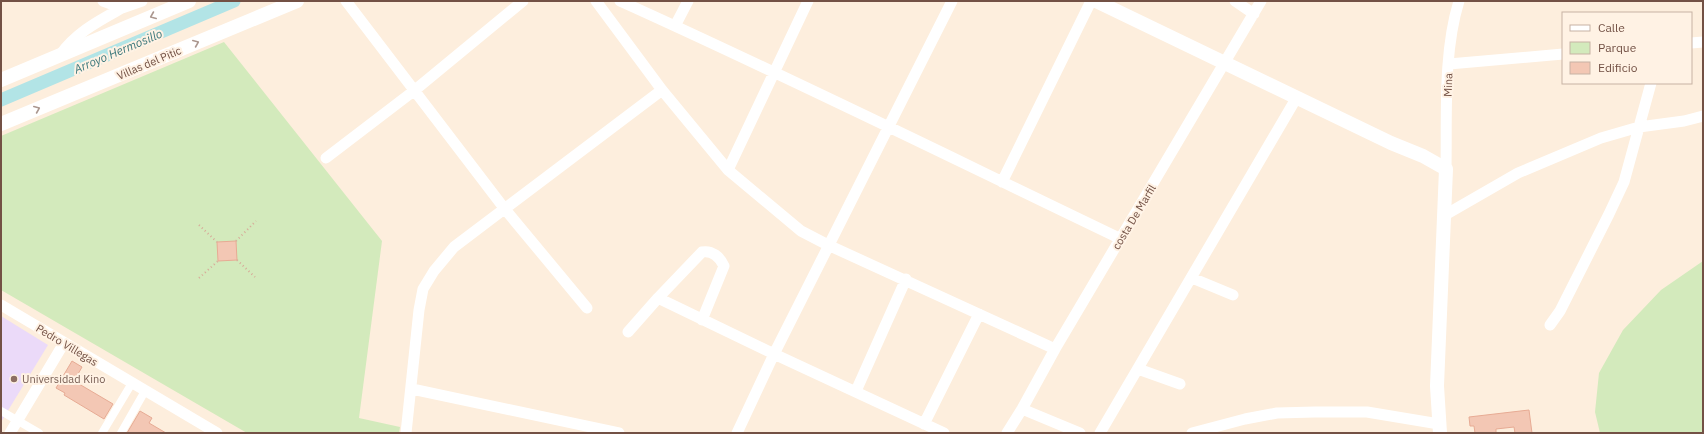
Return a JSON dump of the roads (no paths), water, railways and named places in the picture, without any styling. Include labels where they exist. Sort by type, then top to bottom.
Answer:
[{"type":"street","points":[[103,1],[122,8]]},
{"type":"street","points":[[60,55],[73,38],[86,29],[122,8],[142,1]]},
{"type":"street","points":[[1,80],[189,1]]},
{"type":"street","name":"Villas del Pitic","points":[[1,124],[297,1]]},
{"type":"street","points":[[346,1],[504,208],[587,308]]},
{"type":"street","points":[[326,158],[415,90],[523,1]]},
{"type":"street","points":[[596,1],[662,90],[728,170],[801,231],[828,245],[906,279],[1055,349]]},
{"type":"street","points":[[620,1],[774,72],[887,128],[1121,239]]},
{"type":"street","points":[[675,26],[688,1]]},
{"type":"street","points":[[728,170],[808,1]]},
{"type":"street","points":[[737,433],[828,245],[952,1]]},
{"type":"street","points":[[1002,182],[1091,1]]},
{"type":"street","points":[[1096,1],[1225,64],[1423,156],[1446,169],[1437,386],[1440,429],[1367,412],[1315,412],[1277,413],[1245,419],[1192,433]]},
{"type":"street","points":[[1235,1],[1254,14]]},
{"type":"street","name":"costa De Marfil","points":[[1007,433],[1261,1]]},
{"type":"street","name":"Mina","points":[[1446,169],[1449,64],[1453,22],[1459,1]]},
{"type":"street","points":[[1692,43],[1703,42]]},
{"type":"street","points":[[1449,64],[1562,54]]},
{"type":"street","points":[[1550,325],[1560,311],[1624,182],[1651,84]]},
{"type":"street","points":[[406,433],[412,390],[419,310],[423,289],[434,271],[454,247],[662,90]]},
{"type":"street","points":[[1100,433],[1297,98]]},
{"type":"street","points":[[1445,215],[1518,173],[1601,138],[1639,127],[1684,121],[1703,116]]},
{"type":"street","points":[[628,332],[702,252],[712,252],[722,261],[724,266],[702,320]]},
{"type":"street","points":[[1192,278],[1233,295]]},
{"type":"street","points":[[856,391],[906,279]]},
{"type":"street","points":[[658,298],[944,433]]},
{"type":"street","name":"Pedro Villegas","points":[[1,305],[217,433]]},
{"type":"street","points":[[924,424],[979,314]]},
{"type":"street","points":[[10,433],[64,343]]},
{"type":"street","points":[[1138,369],[1180,384]]},
{"type":"street","points":[[102,433],[132,383]]},
{"type":"street","points":[[412,390],[593,430],[619,433]]},
{"type":"street","points":[[121,433],[145,391]]},
{"type":"street","points":[[1022,409],[1080,433]]},
{"type":"street","points":[[1,411],[39,433]]},
{"type":"waterway","name":"Arroyo Hermosillo","points":[[1,100],[234,1]]},
{"type":"place","name":"Universidad Kino","points":[[14,379]]}]
